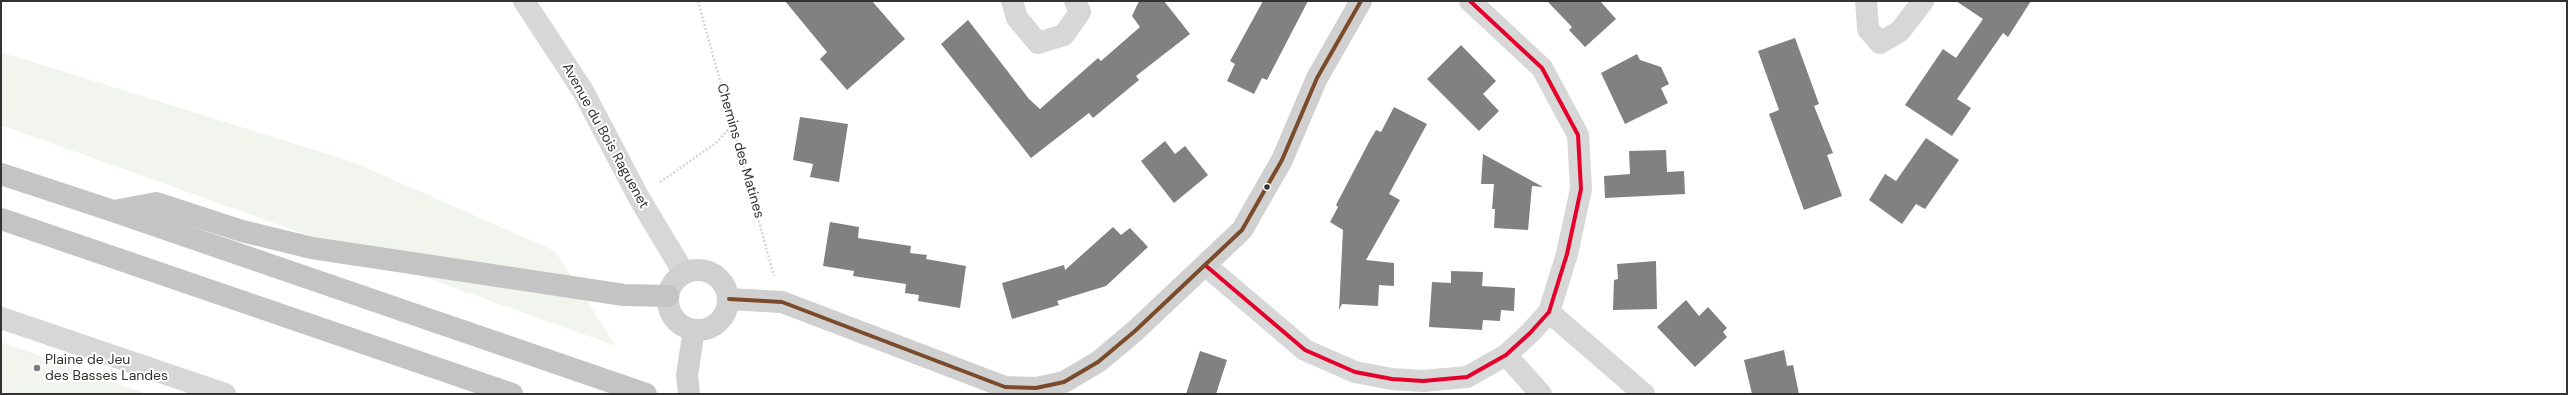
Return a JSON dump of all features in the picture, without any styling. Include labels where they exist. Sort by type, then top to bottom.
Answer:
[{"type":"highway","points":[[1,174],[640,392]]},
{"type":"highway","points":[[113,211],[156,203],[242,231],[312,248],[624,295],[668,296]]},
{"type":"highway","points":[[1,220],[512,394]]},
{"type":"street","name":"Avenue du Bois Raguenet","points":[[524,1],[583,91],[639,198],[684,273]]},
{"type":"street","points":[[1012,1],[1017,18],[1038,43],[1064,35],[1080,12],[1075,1]]},
{"type":"street","points":[[728,299],[782,302],[1005,386],[1036,388],[1064,382],[1098,362],[1135,330],[1242,230],[1282,160],[1317,78],[1361,1]]},
{"type":"street","points":[[1205,264],[1305,350],[1355,372],[1392,379],[1423,381],[1467,377],[1506,355],[1549,312],[1567,254],[1581,189],[1578,135],[1542,68],[1470,1]]},
{"type":"street","points":[[1866,1],[1868,29],[1880,43],[1900,30],[1923,1]]},
{"type":"street","points":[[699,270],[714,274],[721,280],[727,289],[728,299],[722,319],[704,330],[694,330],[681,325],[671,315],[668,296],[671,287],[684,273],[699,270]]},
{"type":"street","points":[[1549,312],[1644,394]]},
{"type":"street","points":[[1,318],[224,394]]},
{"type":"street","points":[[689,394],[687,375],[694,330]]},
{"type":"street","points":[[1506,355],[1541,394]]},
{"type":"path","name":"Chemins des Matines","points":[[698,1],[782,302]]},
{"type":"path","points":[[639,198],[716,143],[732,125]]},
{"type":"shaded area","points":[[1,52],[353,162],[555,251],[616,346],[1,125]]},
{"type":"shaded area","name":"Plaine de Jeu des Basses Landes","points":[[1,342],[147,394],[1,394]]},
{"type":"building","points":[[785,1],[872,1],[905,39],[847,90],[820,59],[827,52]]},
{"type":"building","points":[[1139,1],[1164,1],[1190,34],[1136,76],[1139,80],[1093,118],[1089,113],[1031,158],[941,44],[968,20],[1029,99],[1040,109],[1098,58],[1101,61],[1140,27],[1132,16]]},
{"type":"building","points":[[1263,1],[1308,1],[1267,80],[1262,78],[1254,94],[1227,81],[1235,64],[1230,61]]},
{"type":"building","points":[[1547,1],[1600,1],[1616,19],[1585,47],[1569,30],[1572,27]]},
{"type":"building","points":[[1956,1],[2031,1],[2008,37],[2003,33],[1957,99],[1971,108],[1952,136],[1905,105],[1943,49],[1956,58],[1983,19]]},
{"type":"building","points":[[1795,38],[1819,104],[1814,106],[1833,153],[1827,155],[1842,196],[1804,210],[1769,114],[1779,110],[1758,51]]},
{"type":"building","points":[[1461,45],[1496,81],[1483,94],[1499,111],[1479,131],[1427,79]]},
{"type":"building","points":[[1637,54],[1640,60],[1661,67],[1669,84],[1661,88],[1668,103],[1625,124],[1601,73]]},
{"type":"building","points":[[1394,107],[1427,124],[1389,194],[1400,200],[1366,260],[1394,263],[1394,286],[1379,285],[1378,306],[1342,304],[1339,310],[1343,230],[1330,222],[1338,207],[1336,205],[1370,140],[1376,130],[1381,132]]},
{"type":"building","points":[[800,117],[848,124],[839,182],[810,177],[813,164],[793,160]]},
{"type":"building","points":[[1926,138],[1959,160],[1925,209],[1916,204],[1902,224],[1869,200],[1885,174],[1896,181]]},
{"type":"building","points":[[1165,141],[1175,154],[1185,146],[1208,175],[1174,203],[1141,161]]},
{"type":"building","points":[[1666,150],[1667,172],[1684,171],[1685,194],[1605,198],[1604,176],[1630,174],[1629,151]]},
{"type":"building","points":[[1483,154],[1543,187],[1532,186],[1528,230],[1494,228],[1495,209],[1492,209],[1494,184],[1481,184]]},
{"type":"building","points":[[830,222],[859,227],[858,238],[911,246],[910,253],[927,255],[926,259],[966,266],[960,308],[918,301],[919,295],[905,293],[906,284],[853,276],[854,271],[823,266]]},
{"type":"building","points":[[1113,227],[1121,235],[1130,228],[1148,247],[1106,286],[1057,301],[1059,305],[1012,319],[1002,283],[1064,265],[1065,270]]},
{"type":"building","points":[[1656,261],[1657,309],[1613,310],[1614,280],[1618,279],[1617,264]]},
{"type":"building","points":[[1451,271],[1483,272],[1482,286],[1515,288],[1514,311],[1501,310],[1500,321],[1483,320],[1482,330],[1429,327],[1432,282],[1451,283]]},
{"type":"building","points":[[1686,300],[1699,316],[1708,307],[1727,328],[1723,332],[1727,337],[1695,367],[1657,327]]},
{"type":"building","points":[[1784,350],[1787,366],[1793,365],[1799,394],[1752,394],[1744,360]]},
{"type":"building","points":[[1200,351],[1227,360],[1216,394],[1186,394]]},
{"type":"transit line","points":[[729,299],[782,302],[1005,387],[1036,388],[1064,382],[1098,362],[1135,331],[1242,230],[1282,160],[1317,78],[1361,1]]},
{"type":"transit line","points":[[1205,265],[1305,350],[1355,372],[1392,379],[1423,381],[1467,377],[1506,355],[1530,333],[1549,312],[1567,254],[1581,189],[1578,135],[1542,68],[1470,1]]},
{"type":"place","name":"Plaine de Jeu des Basses Landes","points":[[37,368]]}]
